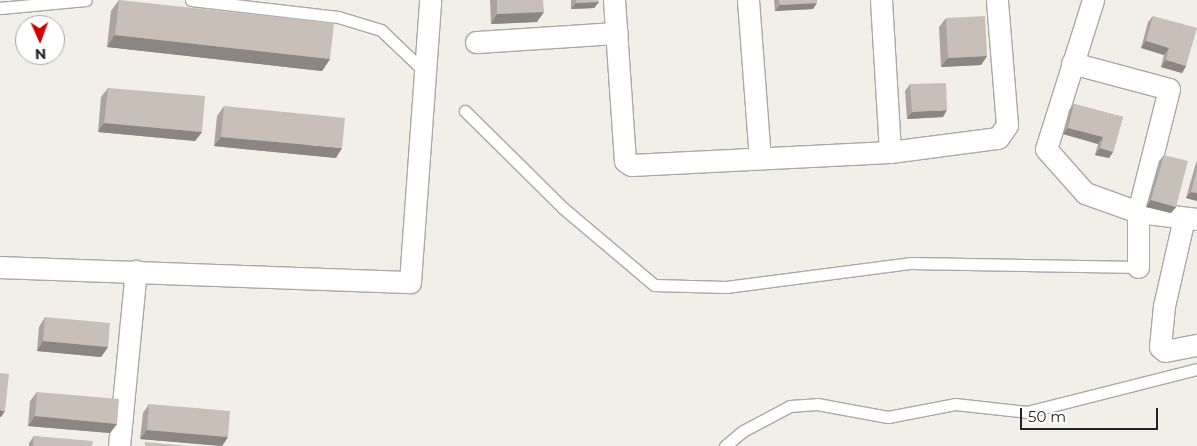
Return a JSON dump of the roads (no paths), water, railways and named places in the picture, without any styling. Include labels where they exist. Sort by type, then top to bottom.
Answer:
[{"type":"street","points":[[0,267],[410,282],[430,0]]},
{"type":"street","points":[[614,0],[628,164],[890,152],[992,140],[1004,133],[1007,125],[997,0]]},
{"type":"street","points":[[748,0],[760,159]]},
{"type":"street","points":[[881,0],[890,152]]},
{"type":"street","points":[[1093,0],[1046,149],[1085,193],[1138,212],[1191,219],[1164,306],[1160,347],[1165,351],[1197,345]]},
{"type":"street","points":[[476,42],[616,33]]},
{"type":"street","points":[[1072,63],[1169,89],[1138,212],[1138,267]]},
{"type":"street","points":[[118,446],[136,271]]},
{"type":"lane","points":[[0,8],[86,0]]},
{"type":"lane","points":[[191,0],[338,17],[381,30],[425,72]]},
{"type":"lane","points":[[465,111],[563,208],[654,285],[726,287],[911,263],[1138,267]]},
{"type":"lane","points":[[725,446],[743,431],[790,406],[817,404],[888,417],[955,404],[1028,412],[1197,369]]}]
